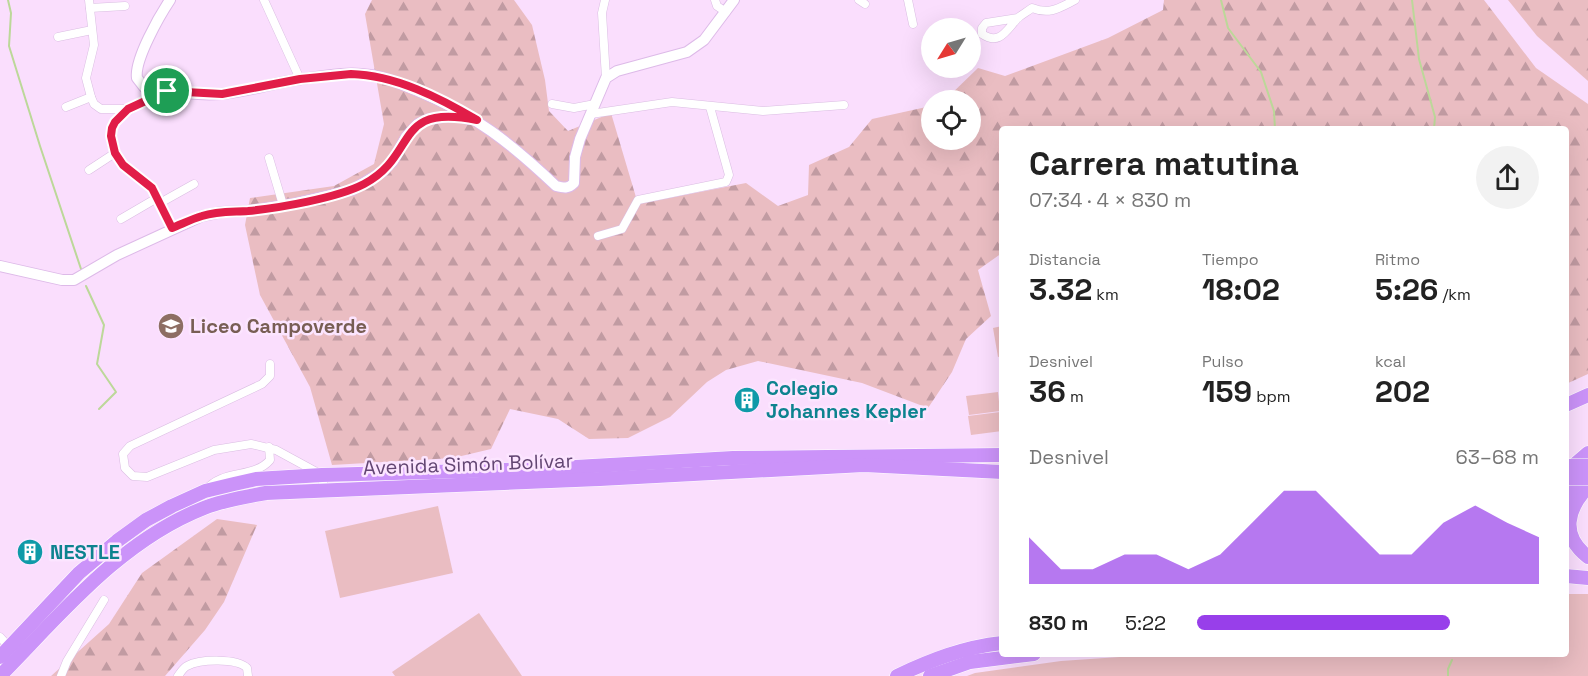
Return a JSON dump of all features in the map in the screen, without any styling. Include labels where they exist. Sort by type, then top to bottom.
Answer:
[{"type":"highway","points":[[1569,404],[1588,395]]},
{"type":"highway","points":[[1569,469],[1588,453]]},
{"type":"highway","name":"Avenida Simón Bolívar","points":[[5,653],[79,573],[146,520],[205,491],[256,479],[540,469],[733,458],[999,455]]},
{"type":"highway","name":"Avenida Simón Bolívar","points":[[0,676],[51,623],[125,553],[159,530],[203,508],[234,499],[266,493],[864,465],[999,472]]},
{"type":"highway","points":[[1569,466],[1588,466]]},
{"type":"highway","points":[[1569,478],[1588,476]]},
{"type":"highway","points":[[1569,492],[1588,476]]},
{"type":"highway","points":[[1588,487],[1574,503],[1569,522],[1574,542],[1588,556]]},
{"type":"highway","points":[[1569,576],[1588,578]]},
{"type":"highway","points":[[897,676],[949,653],[999,643]]},
{"type":"highway","points":[[930,676],[970,662],[1010,657]]},
{"type":"street","points":[[170,0],[162,6],[138,65],[136,73],[144,87],[167,91],[222,94],[300,79],[351,74],[370,75],[394,81],[477,120],[517,151],[556,186],[564,188],[574,183],[575,158],[580,139],[606,78],[602,13],[605,0]]},
{"type":"street","points":[[264,0],[300,79]]},
{"type":"street","points":[[715,0],[717,6],[726,12]]},
{"type":"street","points":[[606,78],[617,71],[687,52],[704,40],[734,0]]},
{"type":"street","points":[[908,0],[913,24]]},
{"type":"street","points":[[1018,18],[1032,8],[1042,12],[1051,12],[1075,0]]},
{"type":"street","points":[[124,6],[89,4],[93,54],[87,78],[94,104],[101,109],[128,109]]},
{"type":"street","points":[[58,37],[92,30]]},
{"type":"street","points":[[167,91],[128,109],[115,122],[111,136],[115,153],[123,165],[152,188],[172,228]]},
{"type":"street","points":[[66,107],[91,97]]},
{"type":"street","points":[[552,104],[593,109],[672,102],[763,111],[844,105]]},
{"type":"street","points":[[598,236],[622,229],[638,200],[726,182],[729,176],[710,107]]},
{"type":"street","points":[[0,266],[62,280],[74,280],[117,255],[202,216],[283,205],[351,190],[381,172],[393,161],[411,131],[418,124],[429,119],[457,116],[477,120]]},
{"type":"street","points":[[89,170],[115,153]]},
{"type":"street","points":[[269,158],[283,205]]},
{"type":"street","points":[[121,219],[194,184]]},
{"type":"street","points":[[270,364],[270,376],[262,384],[130,446],[123,454],[125,468],[133,476],[140,478],[214,450],[251,444],[269,447],[322,475],[324,490]]},
{"type":"street","points":[[205,491],[213,482],[265,465],[270,460],[269,447]]},
{"type":"street","points":[[61,676],[67,661],[104,600]]},
{"type":"street","points":[[0,637],[5,653]]},
{"type":"street","points":[[178,676],[190,664],[226,660],[242,663],[247,668],[248,676]]},
{"type":"green space","points":[[372,0],[514,0],[532,25],[545,80],[549,111],[568,131],[611,113],[638,204],[746,183],[778,206],[808,195],[809,165],[849,147],[872,119],[921,108],[921,150],[981,150],[981,90],[955,90],[968,78],[981,78],[981,69],[1005,76],[1108,38],[1163,10],[1164,0],[1484,0],[1536,68],[1588,104],[1588,374],[1569,383],[1569,126],[999,126],[999,255],[978,270],[991,316],[966,339],[952,372],[928,408],[862,383],[758,361],[726,370],[707,382],[670,417],[628,438],[589,439],[558,419],[510,409],[491,449],[453,458],[332,465],[310,387],[260,295],[245,225],[250,198],[334,186],[374,164],[384,124],[365,14]]},
{"type":"green space","points":[[1508,0],[1588,0],[1588,81],[1537,36]]},
{"type":"green space","points":[[999,327],[998,357],[993,328]]},
{"type":"green space","points":[[998,392],[999,411],[969,415],[966,396]]},
{"type":"green space","points":[[999,412],[999,431],[971,435],[968,416]]},
{"type":"green space","points":[[438,506],[453,573],[340,598],[325,531]]},
{"type":"green space","points":[[217,519],[257,525],[224,602],[205,630],[165,676],[51,676],[109,624],[142,573]]},
{"type":"green space","points":[[1569,594],[1588,594],[1588,676],[967,676],[1061,661],[1119,657],[1569,657]]},
{"type":"green space","points":[[479,613],[522,676],[395,676],[392,672]]},
{"type":"waterway","points":[[8,0],[11,13],[9,46],[82,272]]},
{"type":"waterway","points":[[1221,0],[1228,28],[1261,72],[1274,111],[1275,126]]},
{"type":"waterway","points":[[1412,0],[1419,59],[1435,117],[1434,126]]},
{"type":"waterway","points":[[86,286],[104,325],[97,364],[116,392],[99,409]]},
{"type":"waterway","points":[[1448,676],[1452,660]]},
{"type":"place","name":"Liceo Campoverde","points":[[171,326]]},
{"type":"place","name":"Colegio Johannes Kepler","points":[[747,400]]},
{"type":"place","name":"NESTLE","points":[[30,552]]},
{"type":"route","points":[[332,75],[370,75],[394,81],[428,95],[477,120],[457,116],[429,119],[418,124],[406,137],[393,161],[367,182],[351,190],[292,204],[202,216],[172,228],[152,188],[123,165],[115,153],[111,136],[115,122],[128,109],[167,91],[222,94],[300,79],[332,75]]}]
